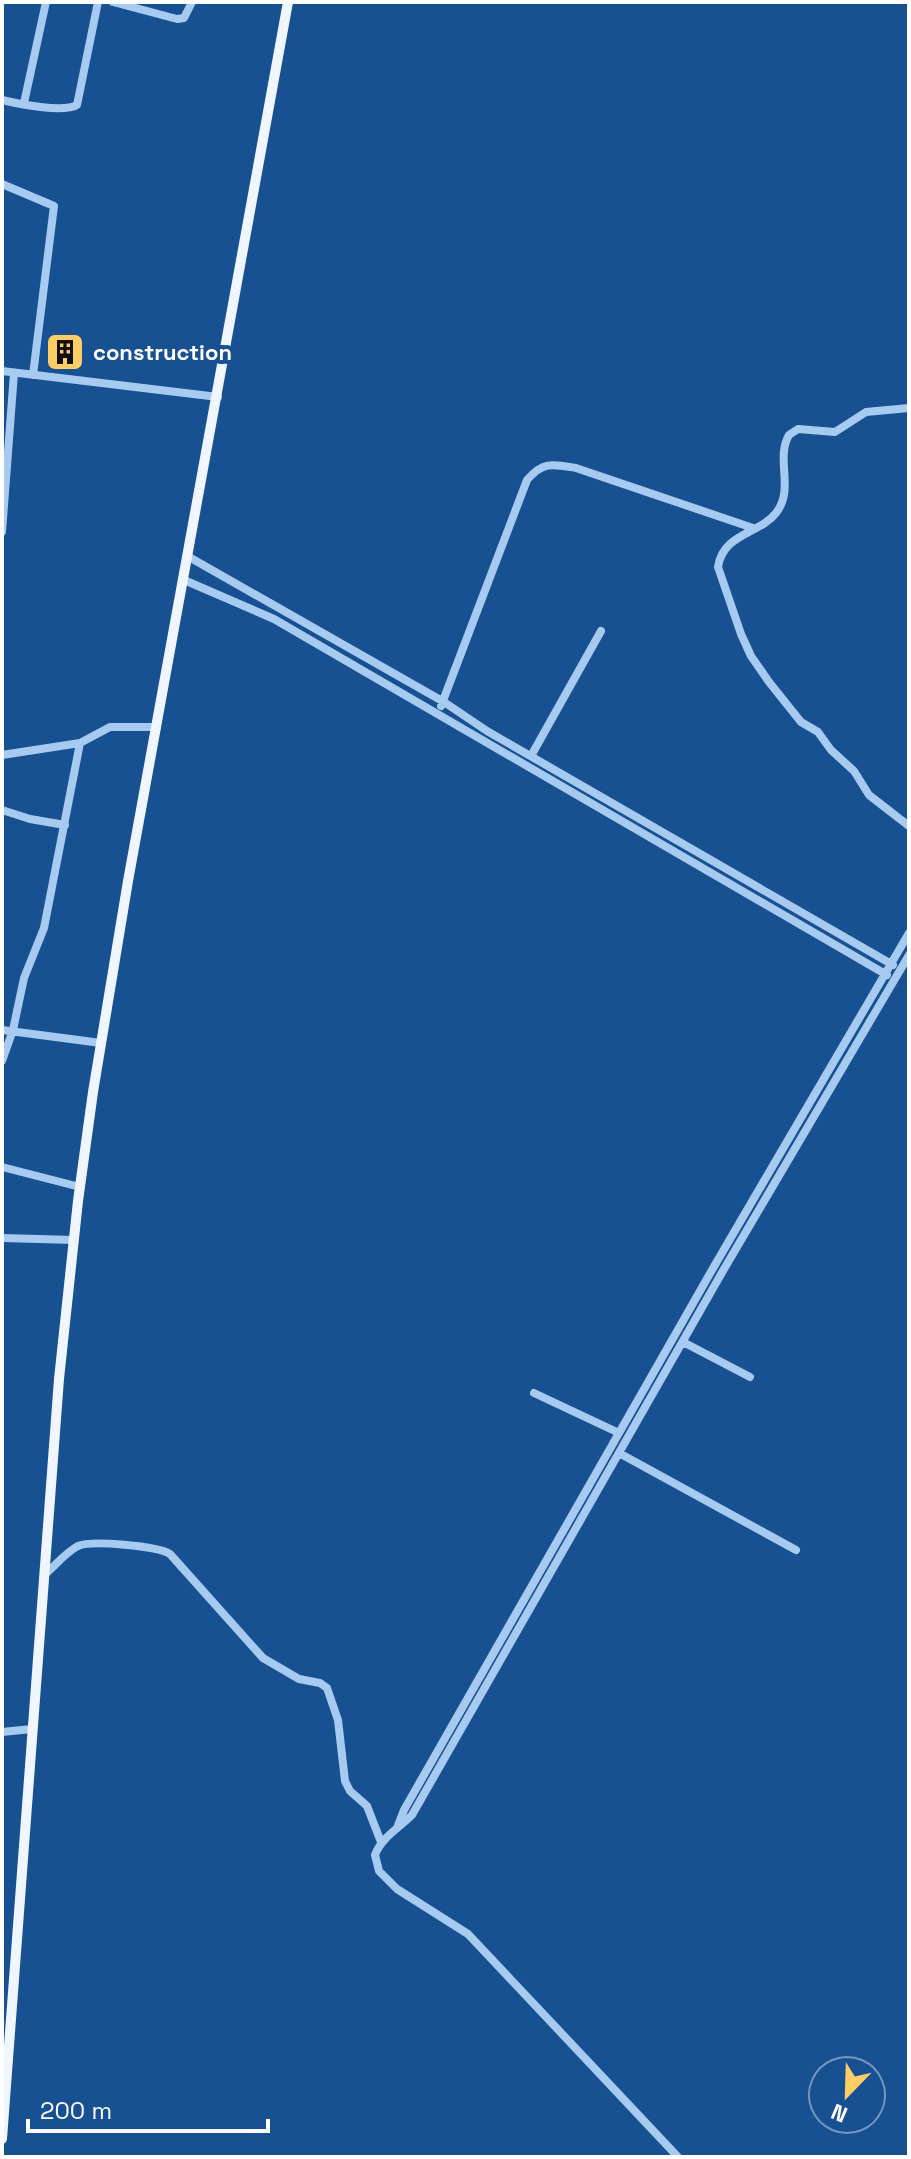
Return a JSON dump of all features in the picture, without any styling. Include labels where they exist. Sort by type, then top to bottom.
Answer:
[{"type":"main road","points":[[2,2139],[5,2066],[44,1575],[80,1187],[101,1043],[288,2]]},
{"type":"street","points":[[24,103],[46,2]]},
{"type":"street","points":[[2,100],[60,108],[77,105],[98,2]]},
{"type":"street","points":[[113,2],[177,19],[184,18],[192,2]]},
{"type":"street","points":[[2,184],[54,206],[55,210],[33,375]]},
{"type":"street","points":[[2,371],[218,397]]},
{"type":"street","points":[[2,532],[14,373]]},
{"type":"street","points":[[909,408],[866,412],[835,432],[793,431],[786,440],[784,451],[786,492],[783,504],[770,521],[753,528],[732,543],[718,563],[751,656],[801,722],[822,736],[831,750],[854,771],[869,795],[909,826]]},
{"type":"street","points":[[434,713],[444,702],[527,480],[537,469],[553,464],[576,468],[753,528]]},
{"type":"street","points":[[189,557],[901,969]]},
{"type":"street","points":[[184,580],[274,619],[895,980]]},
{"type":"street","points":[[531,756],[601,631]]},
{"type":"street","points":[[2,755],[80,743],[110,727],[157,727]]},
{"type":"street","points":[[2,1061],[13,1030],[24,978],[44,928],[80,743]]},
{"type":"street","points":[[2,810],[65,825]]},
{"type":"street","points":[[395,1832],[404,1810],[619,1433],[909,933]]},
{"type":"street","points":[[678,2157],[468,1934],[407,1896],[383,1877],[375,1855],[381,1842],[412,1815],[909,955]]},
{"type":"street","points":[[2,1030],[101,1043]]},
{"type":"street","points":[[2,1167],[80,1187]]},
{"type":"street","points":[[2,1238],[74,1240]]},
{"type":"street","points":[[683,1342],[750,1377]]},
{"type":"street","points":[[534,1393],[619,1433]]},
{"type":"street","points":[[619,1453],[796,1550]]},
{"type":"street","points":[[44,1575],[75,1548],[86,1544],[155,1548],[170,1554],[263,1658],[299,1679],[320,1683],[327,1688],[338,1720],[345,1781],[350,1791],[367,1806],[381,1842]]},
{"type":"street","points":[[2,1732],[32,1729]]},
{"type":"place","name":"construction","points":[[65,352]]}]
